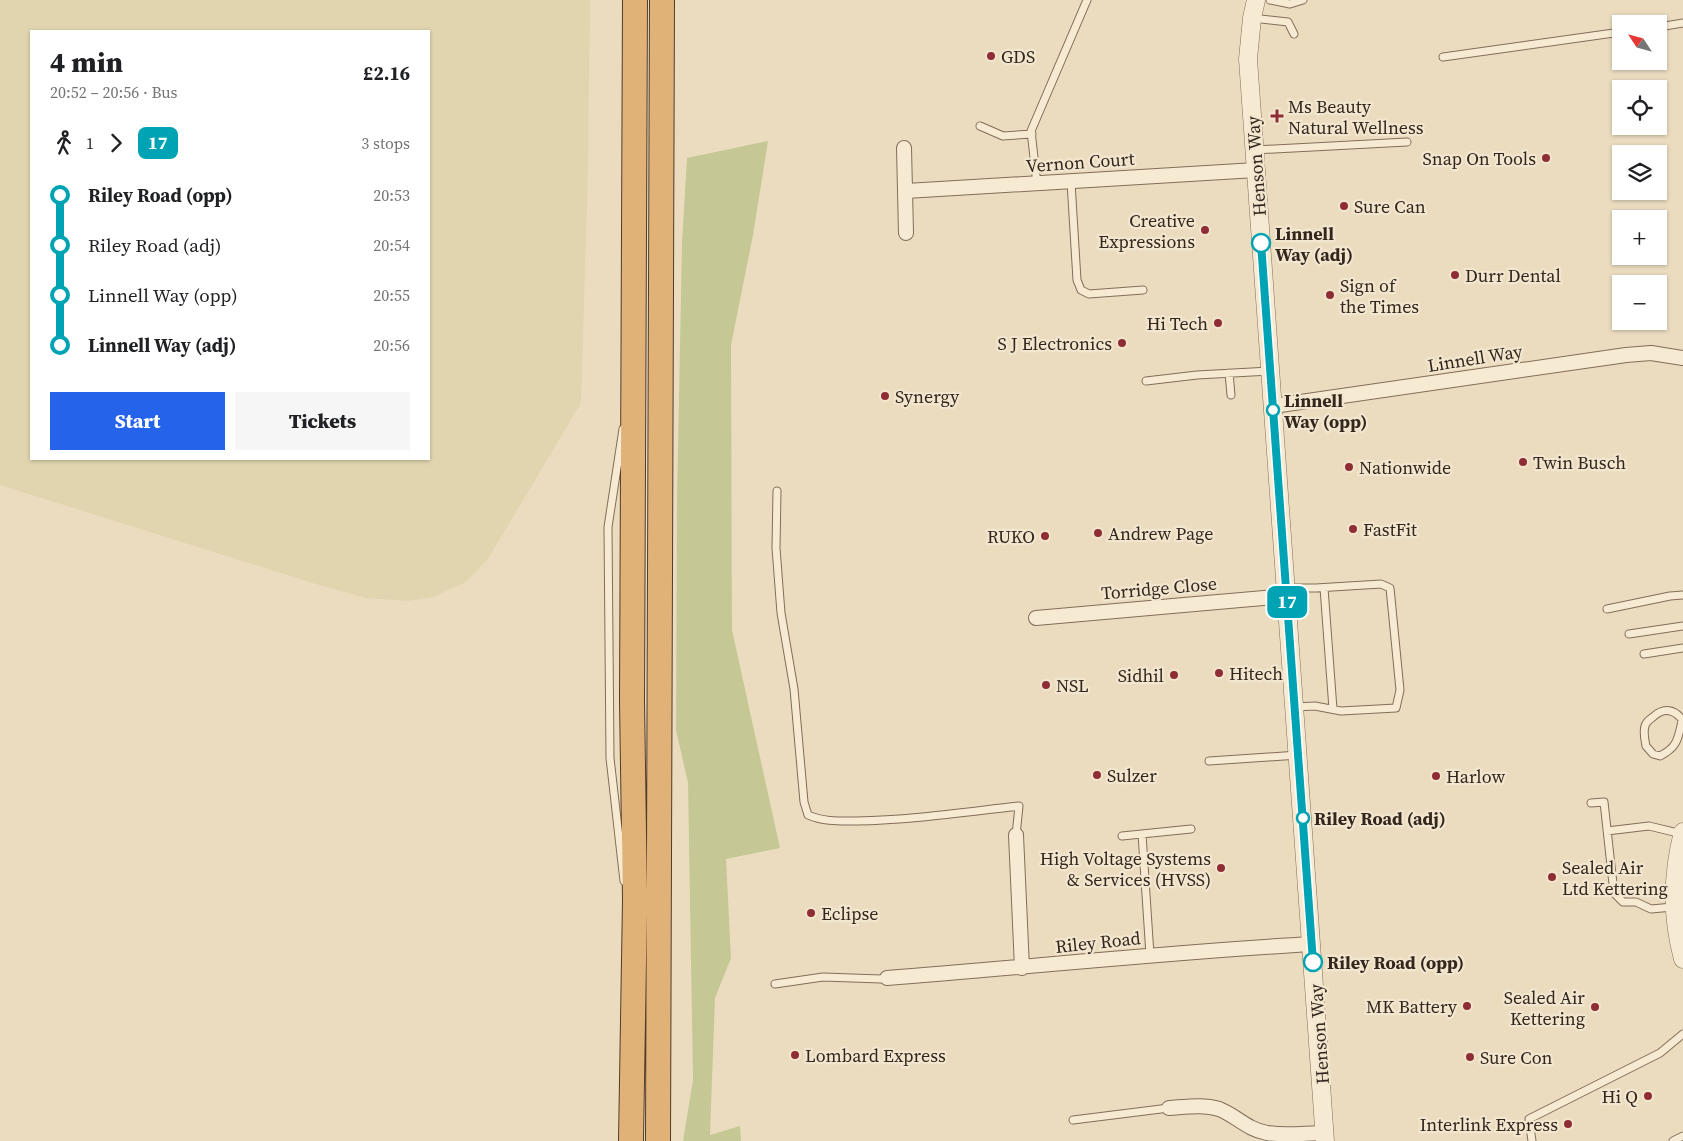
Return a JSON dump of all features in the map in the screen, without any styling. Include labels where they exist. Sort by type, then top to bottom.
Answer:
[{"type":"highway","points":[[631,1141],[635,900],[632,701],[634,0]]},
{"type":"highway","points":[[658,1141],[662,0]]},
{"type":"street","name":"Henson Way","points":[[1256,0],[1252,18],[1248,59],[1325,1137]]},
{"type":"street","points":[[904,148],[906,233]]},
{"type":"street","name":"Vernon Court","points":[[906,191],[1256,170]]},
{"type":"street","name":"Linnell Way","points":[[1273,406],[1626,355],[1651,353],[1683,358]]},
{"type":"street","name":"Torridge Close","points":[[1036,618],[1286,592]]},
{"type":"street","points":[[1683,833],[1676,865],[1678,884],[1674,907],[1678,940],[1683,959]]},
{"type":"street","points":[[1016,835],[1022,968]]},
{"type":"street","name":"Riley Road","points":[[887,978],[1022,968],[1150,955],[1312,944]]},
{"type":"street","points":[[1169,1108],[1210,1107],[1220,1110],[1242,1124],[1267,1133],[1325,1137]]},
{"type":"lane","points":[[1037,184],[1031,131],[1087,0]]},
{"type":"lane","points":[[1270,0],[1283,4],[1303,0]]},
{"type":"lane","points":[[1252,18],[1288,22],[1294,34]]},
{"type":"lane","points":[[1668,26],[1683,23]]},
{"type":"lane","points":[[1443,57],[1612,33]]},
{"type":"lane","points":[[980,126],[1003,136],[1032,134]]},
{"type":"lane","points":[[1254,150],[1407,142]]},
{"type":"lane","points":[[1071,182],[1077,280],[1081,290],[1089,294],[1143,290]]},
{"type":"lane","points":[[626,408],[633,359]]},
{"type":"lane","points":[[1146,381],[1271,371]]},
{"type":"lane","points":[[1229,373],[1231,395]]},
{"type":"lane","points":[[624,418],[608,527],[610,758],[624,885]]},
{"type":"lane","points":[[777,491],[776,548],[781,613],[794,690],[804,802],[808,815],[818,820],[834,821],[888,820],[1018,806],[1016,835]]},
{"type":"lane","points":[[1286,592],[1381,584],[1390,588],[1400,690],[1396,708],[1341,711],[1315,706],[1294,707]]},
{"type":"lane","points":[[1324,588],[1333,709]]},
{"type":"lane","points":[[1607,609],[1683,595]]},
{"type":"lane","points":[[1629,634],[1683,626]]},
{"type":"lane","points":[[1644,654],[1683,648]]},
{"type":"lane","points":[[1665,710],[1673,711],[1680,715],[1683,721],[1676,744],[1668,752],[1660,756],[1653,754],[1646,746],[1645,726],[1658,713],[1665,710]]},
{"type":"lane","points":[[1209,761],[1298,755]]},
{"type":"lane","points":[[1591,803],[1604,802],[1614,893],[1623,902],[1636,902],[1651,909],[1674,907]]},
{"type":"lane","points":[[1606,831],[1649,826],[1683,833]]},
{"type":"lane","points":[[1122,836],[1191,829]]},
{"type":"lane","points":[[1142,834],[1150,955]]},
{"type":"lane","points":[[627,915],[634,974]]},
{"type":"lane","points":[[775,984],[823,977],[887,978]]},
{"type":"lane","points":[[1532,1141],[1529,1119],[1660,1053],[1683,1034]]},
{"type":"lane","points":[[1073,1120],[1169,1108]]},
{"type":"lane","points":[[1673,1141],[1683,1136]]},
{"type":"shaded area","points":[[0,0],[590,0],[588,171],[581,403],[488,559],[466,582],[433,597],[408,601],[366,598],[0,485]]},
{"type":"green space","points":[[768,141],[753,235],[731,345],[732,630],[780,848],[726,859],[731,958],[715,998],[710,1135],[740,1126],[741,1141],[683,1141],[693,1080],[688,783],[676,730],[677,496],[682,243],[687,158]]},
{"type":"bus line","name":"17","points":[[1261,243],[1313,962]]},
{"type":"place","name":"GDS","points":[[991,56]]},
{"type":"place","name":"Ms Beauty Natural Wellness","points":[[1277,116]]},
{"type":"place","name":"Snap On Tools","points":[[1546,158]]},
{"type":"place","name":"Sure Can","points":[[1344,206]]},
{"type":"place","name":"Creative Expressions","points":[[1205,230]]},
{"type":"place","name":"Linnell Way (adj)","points":[[1261,243]]},
{"type":"place","name":"Durr Dental","points":[[1455,275]]},
{"type":"place","name":"Sign of the Times","points":[[1330,295]]},
{"type":"place","name":"Hi Tech","points":[[1218,323]]},
{"type":"place","name":"S J Electronics","points":[[1122,343]]},
{"type":"place","name":"Synergy","points":[[885,396]]},
{"type":"place","name":"Linnell Way (opp)","points":[[1273,410]]},
{"type":"place","name":"Twin Busch","points":[[1523,462]]},
{"type":"place","name":"Nationwide","points":[[1349,467]]},
{"type":"place","name":"FastFit","points":[[1353,529]]},
{"type":"place","name":"Andrew Page","points":[[1098,533]]},
{"type":"place","name":"RUKO","points":[[1045,536]]},
{"type":"place","name":"Hitech","points":[[1219,673]]},
{"type":"place","name":"Sidhil","points":[[1174,675]]},
{"type":"place","name":"NSL","points":[[1046,685]]},
{"type":"place","name":"Sulzer","points":[[1097,775]]},
{"type":"place","name":"Harlow","points":[[1436,776]]},
{"type":"place","name":"Riley Road (adj)","points":[[1303,818]]},
{"type":"place","name":"High Voltage Systems & Services (HVSS)","points":[[1221,868]]},
{"type":"place","name":"Sealed Air Ltd Kettering","points":[[1552,877]]},
{"type":"place","name":"Eclipse","points":[[811,913]]},
{"type":"place","name":"Riley Road (opp)","points":[[1313,962]]},
{"type":"place","name":"MK Battery","points":[[1467,1006]]},
{"type":"place","name":"Sealed Air Kettering","points":[[1595,1007]]},
{"type":"place","name":"Lombard Express","points":[[795,1055]]},
{"type":"place","name":"Sure Con","points":[[1470,1057]]},
{"type":"place","name":"Hi Q","points":[[1648,1096]]},
{"type":"place","name":"Interlink Express","points":[[1568,1124]]}]
